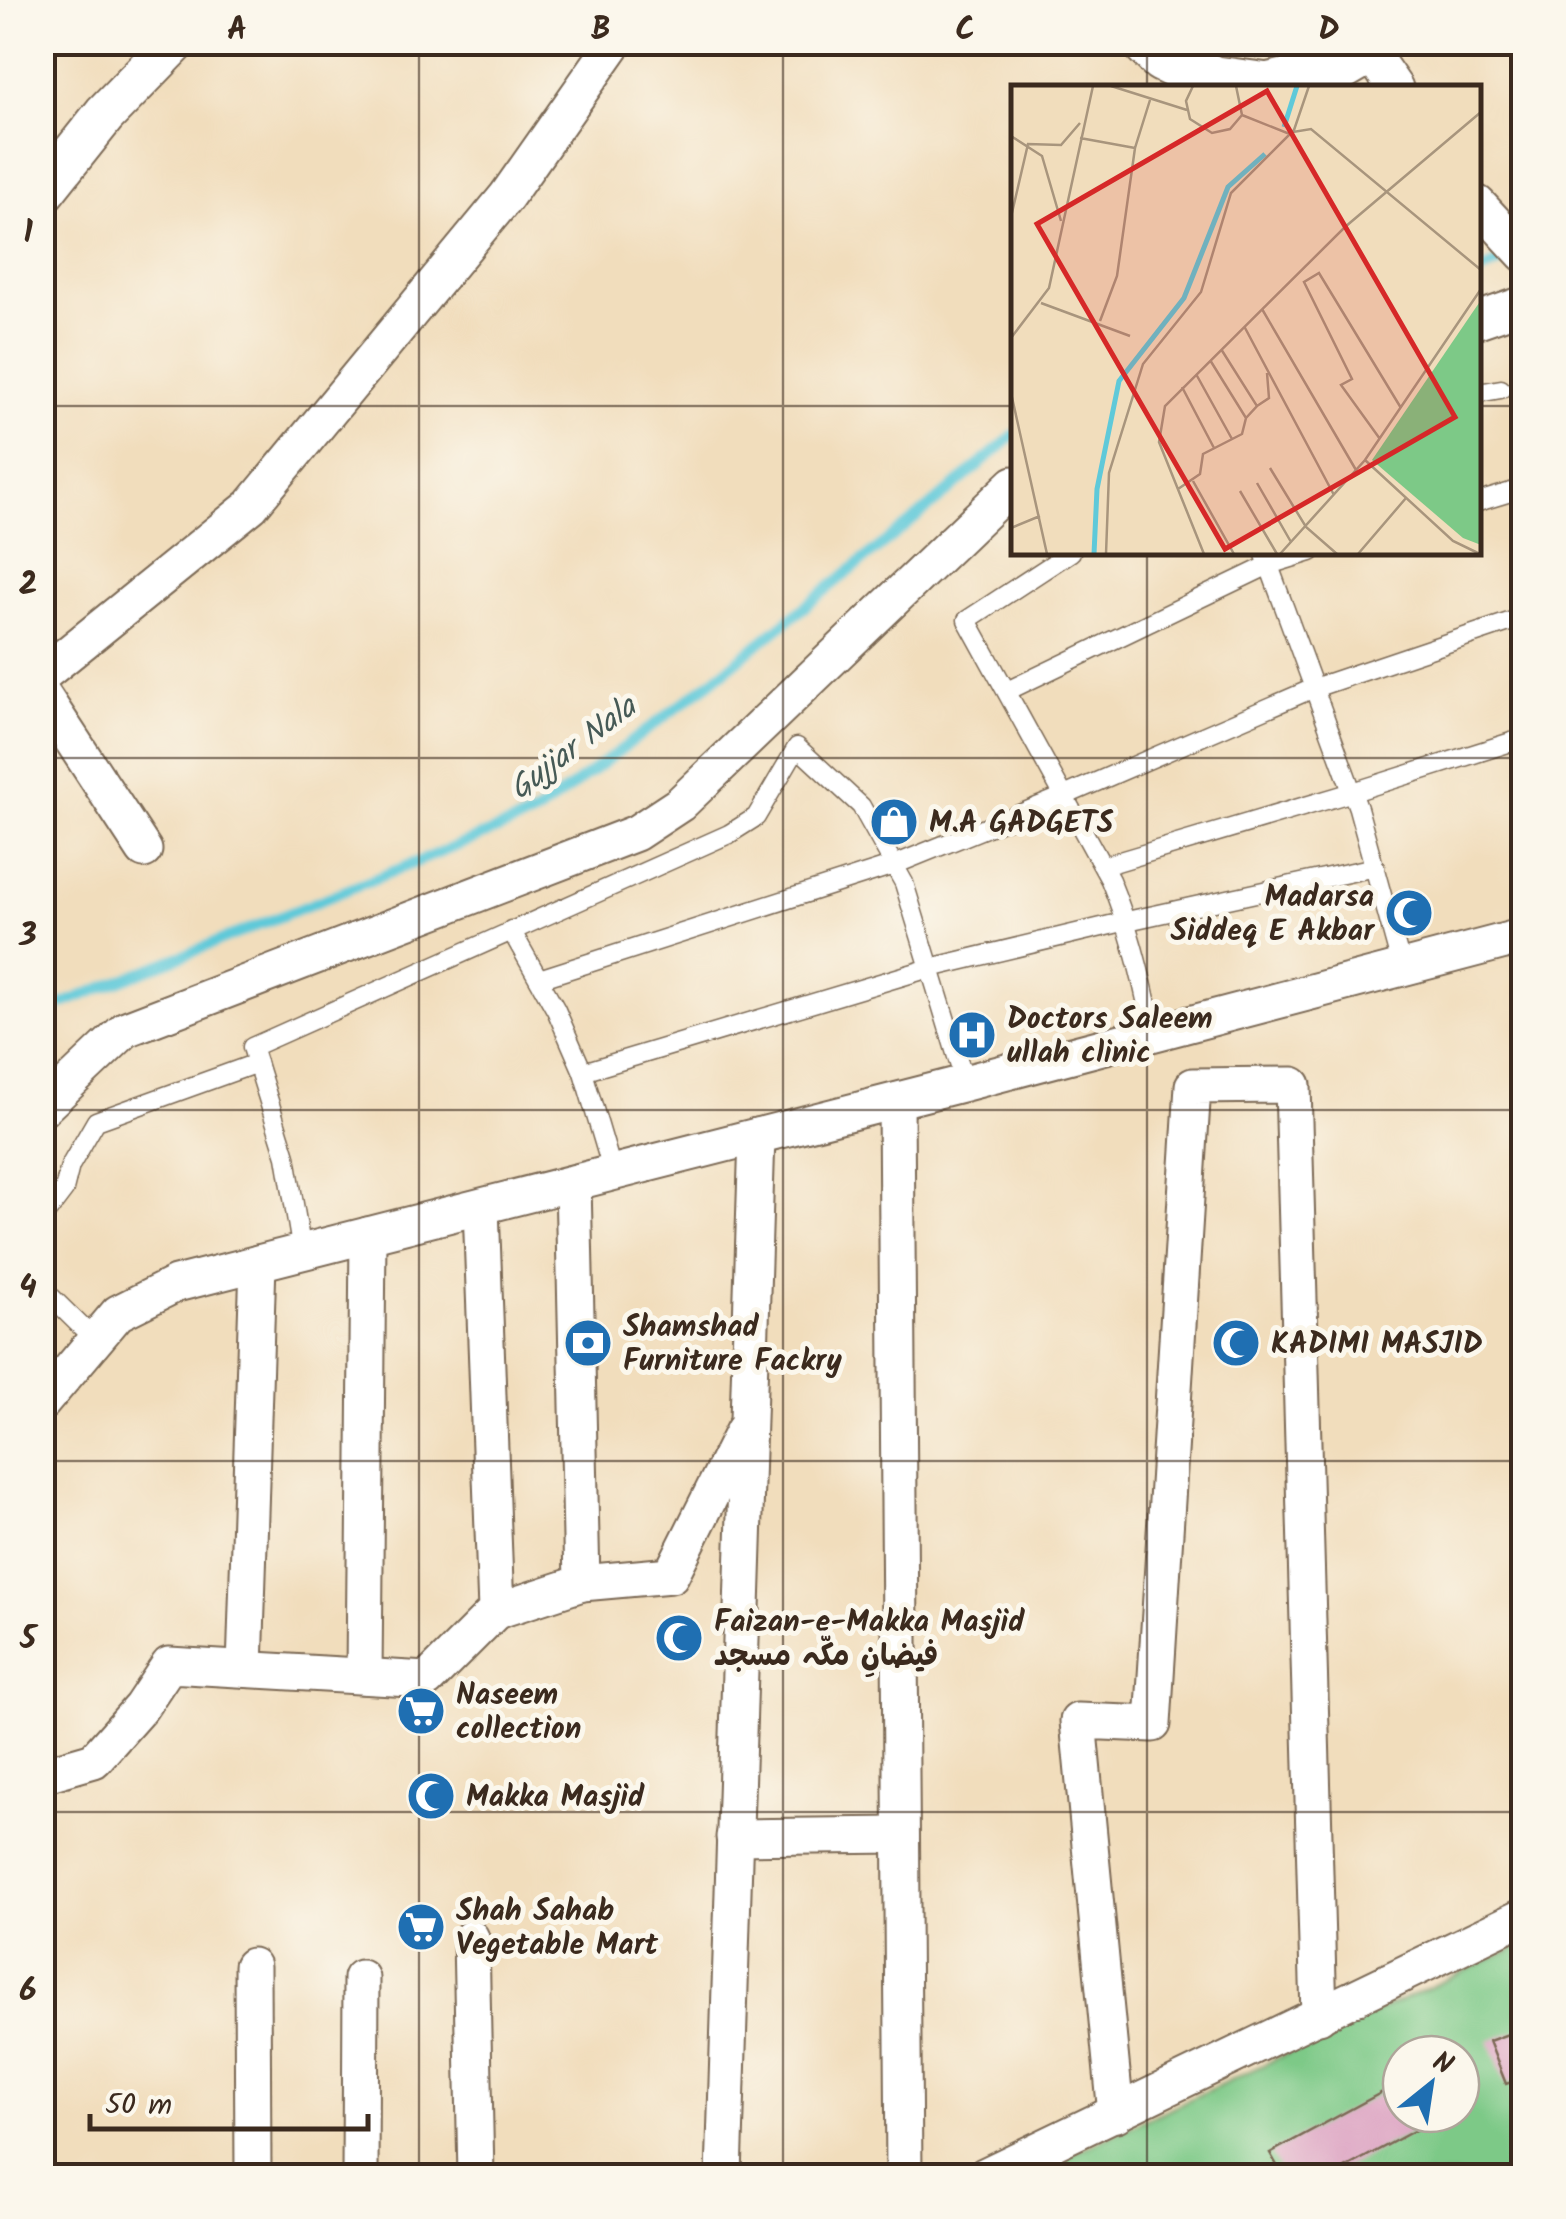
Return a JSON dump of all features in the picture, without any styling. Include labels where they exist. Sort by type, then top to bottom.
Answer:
[{"type":"main road","points":[[1148,42],[1162,57],[1212,80],[1246,85]]},
{"type":"main road","points":[[1281,85],[1379,60]]},
{"type":"street","points":[[104,114],[141,42]]},
{"type":"street","points":[[42,193],[104,114],[175,42]]},
{"type":"street","points":[[42,674],[251,506],[506,198],[615,42]]},
{"type":"street","points":[[1481,207],[1524,254]]},
{"type":"street","points":[[1481,319],[1524,304]]},
{"type":"street","points":[[42,1109],[126,1030],[636,834],[680,804],[1011,487]]},
{"type":"street","points":[[42,694],[144,850]]},
{"type":"street","points":[[42,1403],[118,1313],[176,1284],[1524,936]]},
{"type":"street","points":[[1116,2114],[1078,1721],[1153,1724],[1193,1086],[1293,1085],[1319,2016]]},
{"type":"street","points":[[896,1101],[904,2176]]},
{"type":"street","points":[[724,2176],[757,1136]]},
{"type":"street","points":[[573,1183],[582,1582]]},
{"type":"street","points":[[480,1207],[496,1611]]},
{"type":"street","points":[[364,1676],[368,1235]]},
{"type":"street","points":[[244,1669],[258,1263]]},
{"type":"street","points":[[42,1774],[94,1760],[140,1707],[169,1664],[428,1680],[496,1611],[582,1582],[672,1575],[748,1421]]},
{"type":"street","points":[[734,1837],[901,1834]]},
{"type":"street","points":[[984,2176],[1524,1916]]},
{"type":"street","points":[[471,1938],[476,2176]]},
{"type":"street","points":[[252,1966],[253,2176]]},
{"type":"street","points":[[360,2176],[361,1978]]},
{"type":"lane","points":[[1481,392],[1501,389]]},
{"type":"lane","points":[[1481,501],[1524,488]]},
{"type":"lane","points":[[1065,555],[967,620],[1103,866],[1127,921],[1153,1034]]},
{"type":"lane","points":[[1006,691],[1266,559],[1292,555]]},
{"type":"lane","points":[[1266,559],[1353,792],[1402,968]]},
{"type":"lane","points":[[539,979],[894,865],[1314,688],[1524,617]]},
{"type":"lane","points":[[1103,866],[1524,738]]},
{"type":"lane","points":[[302,1252],[286,1156],[252,1047],[729,834],[756,817],[797,746],[861,806],[904,883],[965,1083]]},
{"type":"lane","points":[[583,1072],[930,968],[1375,867]]},
{"type":"lane","points":[[512,930],[556,1010],[583,1072],[613,1173]]},
{"type":"lane","points":[[42,1219],[64,1190],[70,1166],[96,1121],[257,1063]]},
{"type":"lane","points":[[42,1288],[95,1340]]},
{"type":"green space","points":[[1523,1944],[1523,2176],[1028,2176],[1032,2172]]},
{"type":"building","points":[[1524,2028],[1524,2078],[1506,2084],[1489,2041]]},
{"type":"building","points":[[1381,2093],[1381,2134],[1408,2134],[1330,2176],[1283,2176],[1270,2153]]},
{"type":"waterway","name":"Gujjar Nala","points":[[1481,271],[1515,254]]},
{"type":"waterway","name":"Gujjar Nala","points":[[42,1012],[534,815],[712,681],[1011,438]]},
{"type":"place","name":"M.A GADGETS","points":[[894,822]]},
{"type":"place","name":"Madarsa Siddeq E Akbar","points":[[1409,913]]},
{"type":"place","name":"Doctors Saleem ullah clinic","points":[[972,1035]]},
{"type":"place","name":"Shamshad Furniture Fackry","points":[[588,1343]]},
{"type":"place","name":"KADIMI MASJID","points":[[1236,1343]]},
{"type":"place","name":"Faizan-e-Makka Masjid فیضانِ مکّہ مسجد","points":[[679,1638]]},
{"type":"place","name":"Naseem collection","points":[[421,1711]]},
{"type":"place","name":"Makka Masjid","points":[[431,1796]]},
{"type":"place","name":"Shah Sahab Vegetable Mart","points":[[421,1927]]}]
